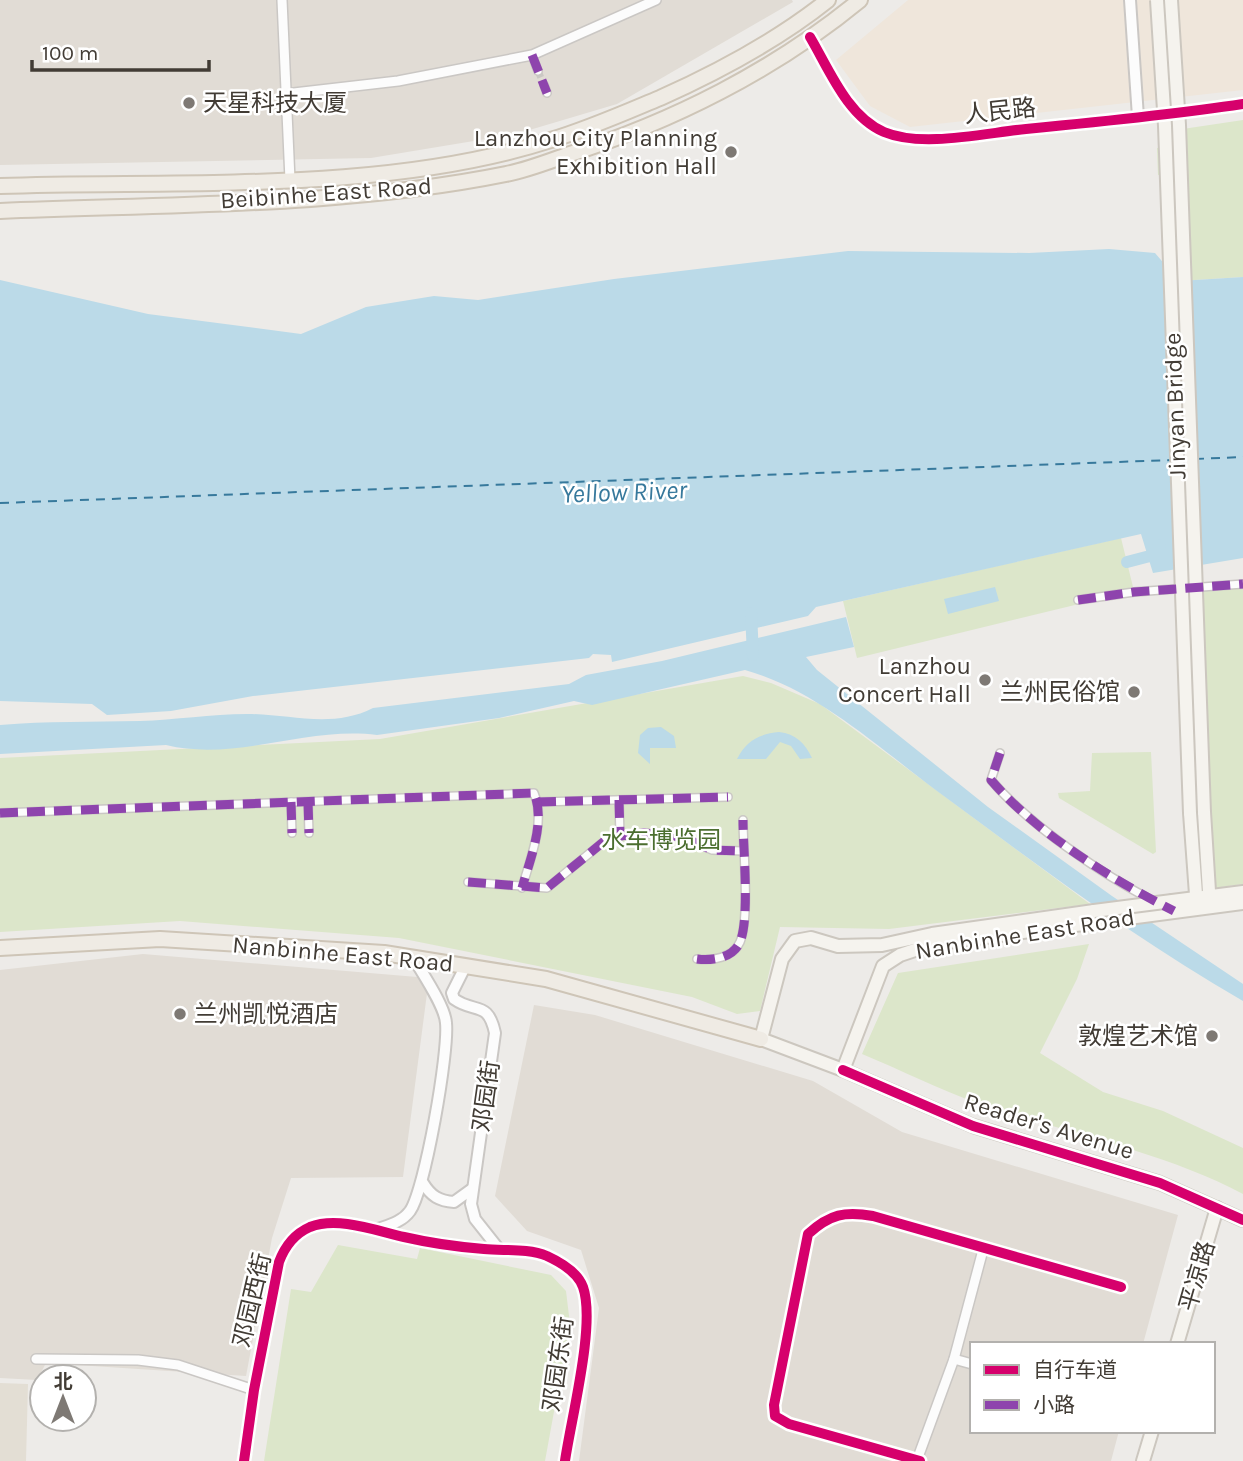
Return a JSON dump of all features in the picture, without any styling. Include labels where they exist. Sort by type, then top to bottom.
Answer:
[{"type":"main road","name":"Beibinhe East Road","points":[[0,186],[349,177],[455,162],[550,141],[694,83],[786,30],[828,0]]},
{"type":"main road","name":"Beibinhe East Road","points":[[0,211],[380,194],[509,174],[604,144],[701,102],[810,37],[860,0]]},
{"type":"main road","name":"Jinyan Bridge","points":[[1157,0],[1165,126],[1190,813],[1203,902]]},
{"type":"main road","name":"Jinyan Bridge","points":[[1171,0],[1179,125],[1204,812],[1203,902]]},
{"type":"main road","name":"Nanbinhe East Road","points":[[761,1039],[782,959],[795,941],[811,938],[838,946],[882,945],[932,934],[1203,902],[1243,892]]},
{"type":"main road","name":"Nanbinhe East Road","points":[[1203,902],[1243,903]]},
{"type":"main road","name":"Nanbinhe East Road","points":[[0,947],[160,939],[413,957],[546,979],[761,1039],[843,1070],[877,977],[890,959],[933,944],[1095,916]]},
{"type":"main road","name":"Reader's Avenue","points":[[843,1070],[973,1126],[1134,1174],[1243,1220]]},
{"type":"main road","name":"平凉路","points":[[1178,1342],[1217,1208]]},
{"type":"main road","points":[[1143,1461],[1151,1433]]},
{"type":"street","points":[[282,0],[290,180]]},
{"type":"street","points":[[285,94],[398,81],[532,55],[656,0]]},
{"type":"street","points":[[1130,0],[1138,117]]},
{"type":"street","name":"人民路","points":[[810,37],[846,99],[862,118],[883,131],[907,138],[957,136],[1243,104]]},
{"type":"street","points":[[532,55],[538,71]]},
{"type":"street","points":[[1078,600],[1134,592],[1243,584]]},
{"type":"street","points":[[1000,753],[991,780],[1011,804],[1121,884],[1173,906]]},
{"type":"street","points":[[0,813],[534,793],[538,802],[538,830],[522,888]]},
{"type":"street","points":[[538,802],[728,797]]},
{"type":"street","points":[[620,800],[620,836]]},
{"type":"street","points":[[291,802],[292,834]]},
{"type":"street","points":[[308,802],[309,833]]},
{"type":"street","points":[[697,959],[710,961],[727,955],[739,944],[744,925],[743,820]]},
{"type":"street","points":[[468,882],[547,888],[607,839],[644,833],[682,837],[712,850],[743,851]]},
{"type":"street","name":"邓园街","points":[[378,1229],[401,1220],[410,1211],[423,1183],[447,1022],[413,957]]},
{"type":"street","name":"邓园街","points":[[466,965],[452,993],[454,999],[485,1009],[493,1020],[495,1033],[471,1204],[475,1219],[498,1248]]},
{"type":"street","points":[[423,1183],[435,1198],[445,1201],[454,1202],[472,1189]]},
{"type":"street","points":[[983,1250],[954,1359],[919,1461],[789,1424],[775,1416],[774,1405],[808,1234],[824,1219],[846,1211],[873,1216],[983,1250],[1121,1287]]},
{"type":"street","name":"邓园西街","points":[[244,1461],[254,1390],[279,1262],[285,1247],[294,1237],[311,1227],[328,1224],[378,1229],[405,1237],[486,1250],[498,1248]]},
{"type":"street","name":"邓园东街","points":[[498,1248],[545,1255],[566,1266],[583,1285],[587,1314],[565,1461]]},
{"type":"street","points":[[36,1359],[138,1360],[178,1365],[254,1390]]},
{"type":"street","points":[[954,1359],[970,1363]]},
{"type":"shaded area","points":[[0,0],[793,2],[617,104],[516,134],[371,158],[0,165]]},
{"type":"shaded area","points":[[908,0],[1243,0],[1243,90],[910,127],[870,106],[836,60]]},
{"type":"shaded area","points":[[143,954],[429,978],[403,1177],[291,1178],[272,1238],[246,1376],[98,1366],[98,1363],[28,1363],[28,1380],[0,1378],[0,970]]},
{"type":"shaded area","points":[[534,1005],[595,1015],[813,1081],[902,1132],[1178,1215],[1144,1342],[970,1342],[970,1433],[1118,1433],[1111,1461],[579,1461],[599,1308],[581,1250],[527,1231],[495,1196]]},
{"type":"shaded area","points":[[0,1383],[28,1384],[26,1461],[0,1461]]},
{"type":"green space","points":[[1243,120],[1243,277],[1179,281],[1177,174],[1158,175],[1157,148],[1176,146],[1176,130]]},
{"type":"green space","points":[[1121,538],[1133,587],[1078,600],[1079,604],[857,658],[843,601]]},
{"type":"green space","points":[[1243,580],[1243,884],[1207,889],[1200,588]]},
{"type":"green space","name":"水车博览园","points":[[743,676],[771,683],[820,704],[1090,904],[889,929],[780,927],[760,1011],[737,1014],[692,997],[399,938],[180,921],[0,932],[0,758],[380,739]]},
{"type":"green space","points":[[1151,752],[1156,852],[1153,854],[1059,798],[1058,793],[1090,791],[1092,753]]},
{"type":"green space","points":[[1089,944],[1077,979],[1040,1053],[1103,1092],[1163,1111],[1243,1148],[1243,1194],[1148,1155],[950,1093],[862,1054],[898,973]]},
{"type":"green space","points":[[338,1245],[417,1259],[420,1248],[551,1275],[566,1291],[570,1324],[545,1461],[264,1461],[291,1289],[311,1292]]},
{"type":"water","name":"Yellow River","points":[[1109,249],[1155,253],[1179,281],[1243,277],[1243,558],[1153,573],[1141,534],[816,607],[808,616],[612,662],[611,655],[593,654],[589,658],[253,696],[171,711],[107,715],[92,704],[0,701],[0,280],[148,314],[301,334],[366,307],[434,296],[478,300],[614,279],[848,251],[1029,253]]},
{"type":"water","points":[[995,587],[999,601],[948,614],[944,599]]},
{"type":"water","points":[[846,617],[854,647],[806,657],[817,670],[988,807],[1112,896],[1243,984],[1243,1001],[1087,900],[822,705],[772,679],[745,670],[592,705],[574,701],[499,718],[377,735],[324,735],[219,749],[166,745],[0,754],[0,725],[153,720],[234,714],[311,719],[342,718],[373,708],[569,684],[586,675],[662,661]]},
{"type":"water","points":[[661,727],[674,736],[676,748],[650,748],[650,764],[638,753],[640,735],[648,728]]},
{"type":"water","points":[[779,732],[799,740],[812,758],[800,759],[791,746],[780,742],[766,759],[737,759],[754,740]]},
{"type":"waterway","points":[[1127,562],[1150,556],[1160,545]]},
{"type":"waterway","points":[[751,613],[753,655]]},
{"type":"ferry route","points":[[1195,459],[1243,457]]},
{"type":"ferry route","points":[[0,503],[1172,460]]},
{"type":"tunnel","points":[[538,71],[544,85]]},
{"type":"marked path","points":[[532,55],[547,93]]},
{"type":"marked path","points":[[1078,600],[1134,592],[1243,584]]},
{"type":"marked path","points":[[1000,753],[991,780],[1009,800],[1076,854],[1174,911]]},
{"type":"marked path","points":[[0,813],[534,793],[538,828],[522,888]]},
{"type":"marked path","points":[[538,802],[728,797]]},
{"type":"marked path","points":[[619,800],[620,836]]},
{"type":"marked path","points":[[291,802],[292,833]]},
{"type":"marked path","points":[[308,802],[309,833]]},
{"type":"marked path","points":[[697,959],[727,955],[740,942],[745,917],[743,820]]},
{"type":"marked path","points":[[468,882],[547,888],[607,839],[644,833],[682,837],[712,850],[743,851]]},
{"type":"cycle path","points":[[810,37],[849,103],[871,125],[899,137],[954,138],[1243,104]]},
{"type":"cycle path","points":[[843,1070],[973,1126],[1160,1183],[1243,1220]]},
{"type":"cycle path","points":[[920,1461],[789,1424],[775,1416],[774,1405],[808,1234],[838,1216],[873,1216],[1121,1287]]},
{"type":"cycle path","points":[[244,1461],[254,1390],[279,1262],[287,1246],[299,1233],[310,1227],[333,1223],[444,1245],[540,1253],[573,1273],[583,1287],[587,1324],[565,1461]]},
{"type":"place","name":"天星科技大厦","points":[[189,103]]},
{"type":"place","name":"Lanzhou City Planning Exhibition Hall","points":[[731,152]]},
{"type":"place","name":"Lanzhou Concert Hall","points":[[985,680]]},
{"type":"place","name":"兰州民俗馆","points":[[1134,692]]},
{"type":"place","name":"兰州凯悦酒店","points":[[180,1014]]},
{"type":"place","name":"敦煌艺术馆","points":[[1212,1036]]}]
